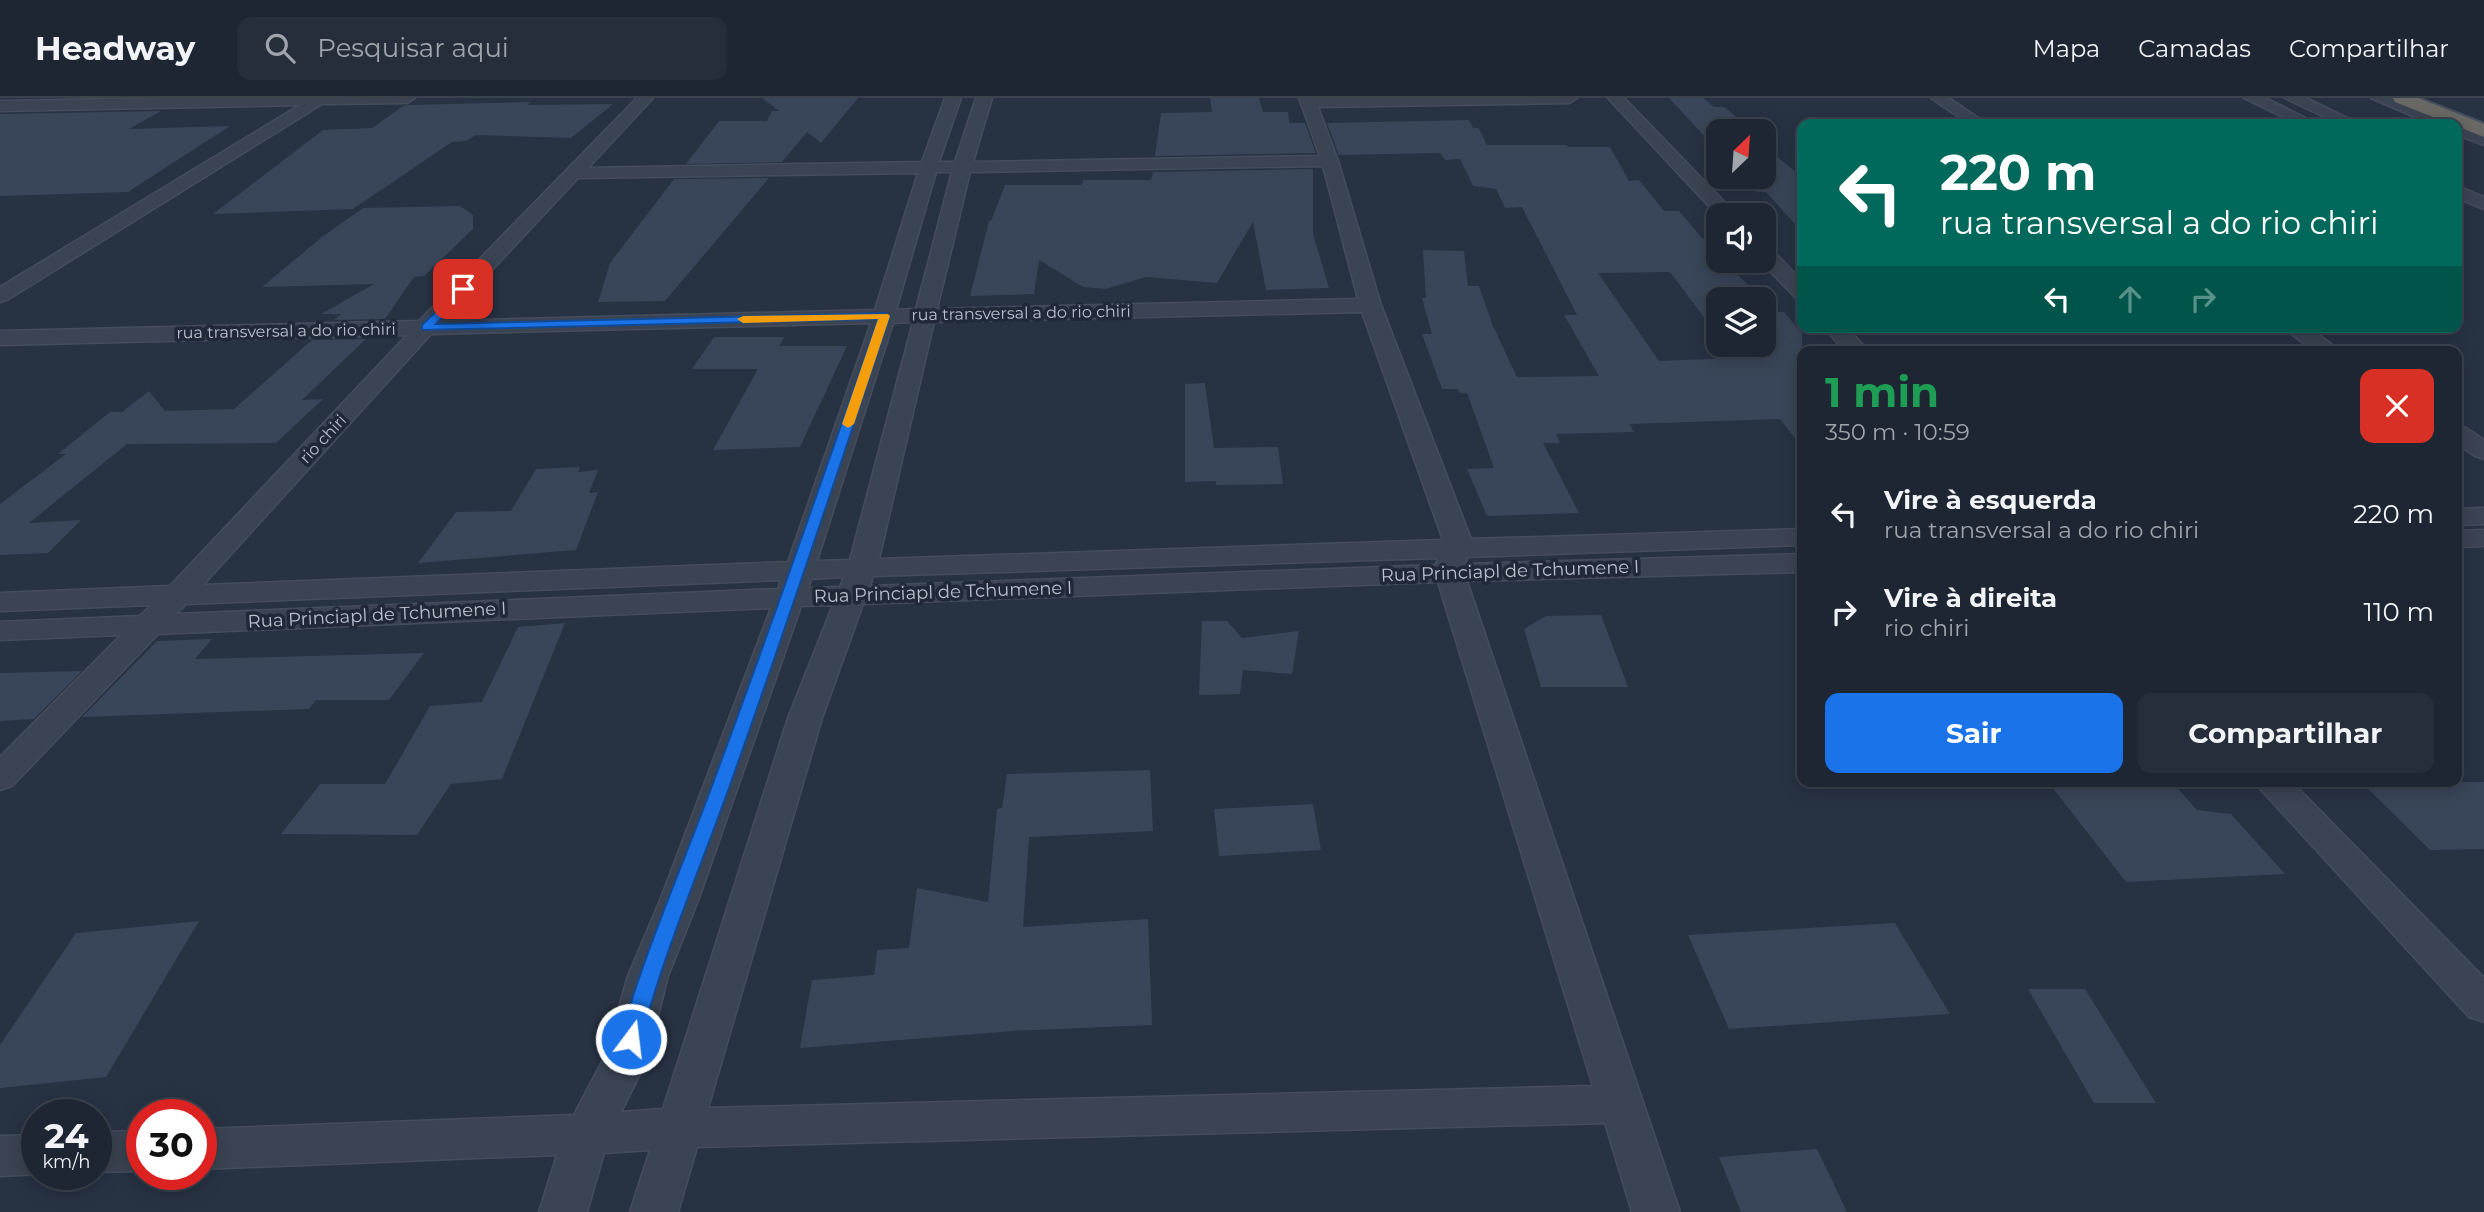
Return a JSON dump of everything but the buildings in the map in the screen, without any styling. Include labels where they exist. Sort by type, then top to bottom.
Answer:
[{"type":"highway","points":[[2402,98],[2454,119]]},
{"type":"highway","points":[[2425,98],[2484,122]]},
{"type":"highway","points":[[2462,122],[2484,131]]},
{"type":"street","points":[[0,106],[407,98]]},
{"type":"street","name":"rio chiri","points":[[0,778],[180,593],[426,327],[645,98]]},
{"type":"street","points":[[563,1212],[587,1135],[625,1060],[648,976],[680,898],[793,584],[884,316],[928,169],[953,98]]},
{"type":"street","points":[[654,1212],[805,718],[857,582],[962,168],[984,98]]},
{"type":"street","points":[[1569,98],[1308,101],[1330,161],[1370,305],[1457,539],[1451,561],[1619,1104],[1656,1212]]},
{"type":"street","points":[[1616,98],[1717,203]]},
{"type":"street","points":[[1939,98],[1971,119]]},
{"type":"street","points":[[2252,98],[2299,119]]},
{"type":"street","points":[[2293,98],[2341,119]]},
{"type":"street","points":[[2379,98],[2432,119]]},
{"type":"street","points":[[0,296],[319,99]]},
{"type":"street","points":[[2462,131],[2484,140]]},
{"type":"street","points":[[575,173],[1330,161]]},
{"type":"street","points":[[2462,193],[2484,204]]},
{"type":"street","points":[[1776,266],[1797,288]]},
{"type":"street","name":"rua transversal a do rio chiri","points":[[0,338],[1370,305]]},
{"type":"street","points":[[1841,333],[1852,346]]},
{"type":"street","points":[[2302,333],[2322,346]]},
{"type":"street","points":[[2462,436],[2484,451]]},
{"type":"street","points":[[2462,517],[2484,516]]},
{"type":"street","name":"Rua Princiapl de Tchumene I","points":[[0,602],[180,593],[793,584],[1451,561],[1797,537]]},
{"type":"street","points":[[2462,540],[2484,538]]},
{"type":"street","name":"Rua Princiapl de Tchumene I","points":[[1451,561],[1797,563]]},
{"type":"street","name":"Rua Princiapl de Tchumene I","points":[[0,631],[149,625],[793,584]]},
{"type":"street","points":[[2276,787],[2484,1005]]},
{"type":"street","points":[[217,1148],[587,1135],[681,1128],[1619,1104]]},
{"type":"street","points":[[0,1156],[21,1155]]},
{"type":"slow traffic","points":[[743,319],[884,316],[848,424]]},
{"type":"route","points":[[463,289],[426,327],[884,316],[799,571],[680,898],[648,976],[631,1039]]}]
